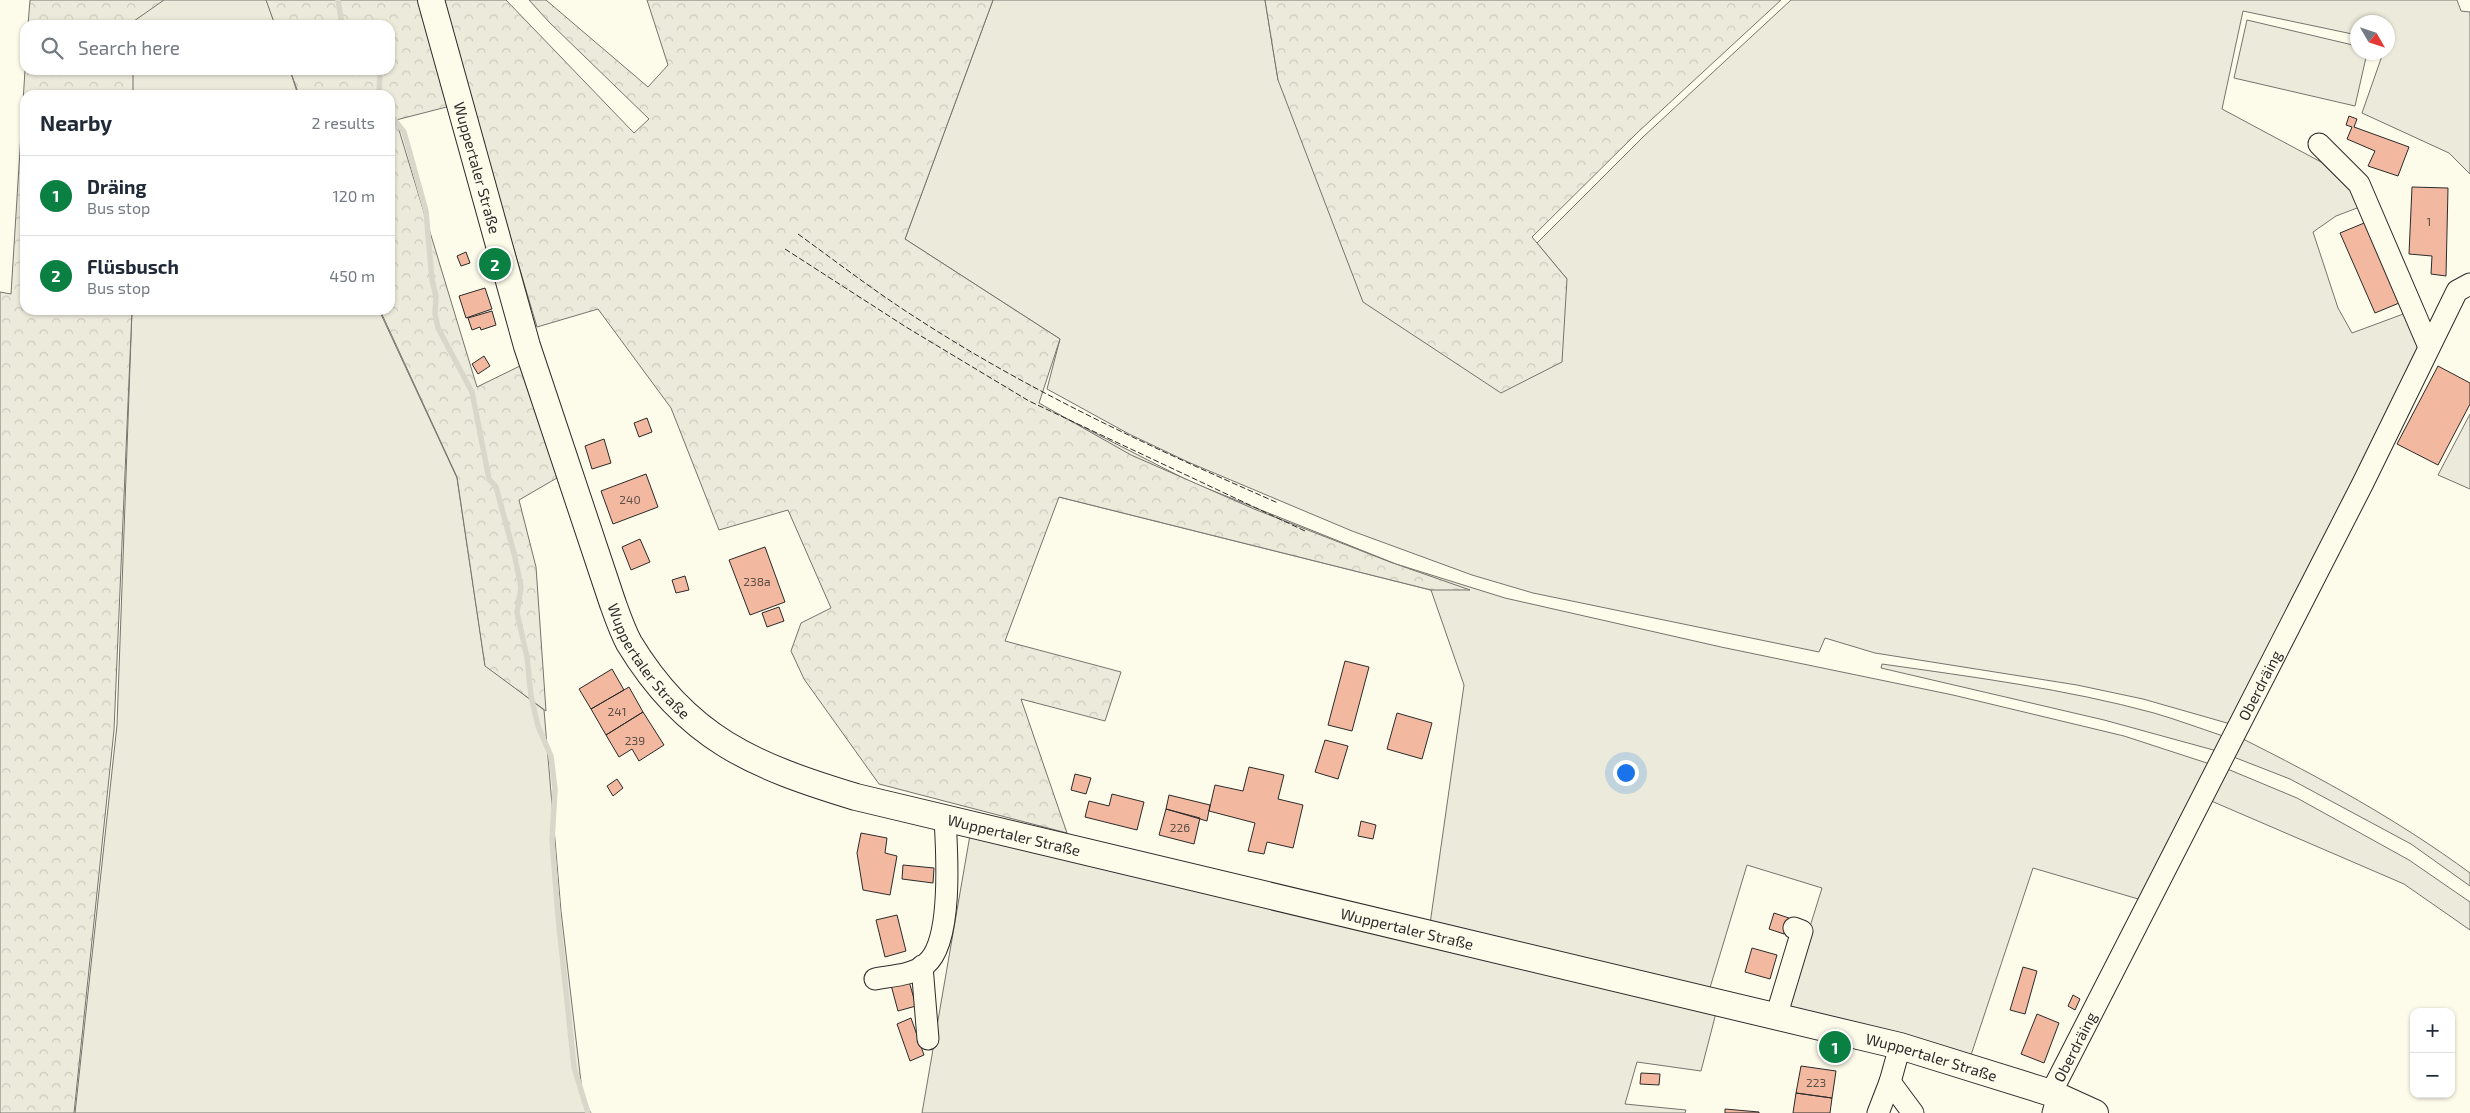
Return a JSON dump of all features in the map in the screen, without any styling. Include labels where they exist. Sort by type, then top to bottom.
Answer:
[{"type":"main road","name":"Wuppertaler Straße","points":[[431,0],[527,346],[612,601],[628,642],[662,692],[700,728],[749,758],[808,782],[848,795],[1900,1046],[2095,1113]]},
{"type":"lane","points":[[2318,144],[2359,184],[2430,347]]},
{"type":"lane","name":"Oberdräing","points":[[2054,1100],[2354,501],[2457,290],[2470,284]]},
{"type":"lane","points":[[875,979],[910,972],[922,966],[938,949],[945,915],[947,852],[945,819]]},
{"type":"lane","points":[[1776,1017],[1802,931],[1794,928]]},
{"type":"lane","points":[[922,966],[928,1039]]},
{"type":"lane","points":[[1878,1113],[1890,1082],[1900,1046]]},
{"type":"lane","points":[[1890,1082],[1913,1113]]},
{"type":"green space","points":[[30,0],[164,0],[135,20],[28,20]]},
{"type":"green space","points":[[161,0],[267,0],[273,20],[132,20]]},
{"type":"green space","points":[[266,0],[506,0],[634,133],[649,119],[549,22],[529,0],[546,0],[648,87],[668,65],[647,0],[993,0],[905,239],[1060,339],[1039,403],[1131,455],[1254,509],[1390,562],[1470,590],[1431,590],[1059,497],[1005,641],[1121,672],[1105,721],[1021,699],[1067,833],[879,784],[804,679],[791,651],[801,623],[831,608],[788,510],[719,530],[671,408],[598,309],[537,327],[470,101],[396,120],[477,387],[524,364],[562,475],[519,500],[536,567],[546,711],[485,666],[457,477],[382,315],[395,315],[395,90],[297,90],[292,75],[395,75],[395,20],[273,20]]},
{"type":"green space","points":[[993,0],[1265,0],[1278,80],[1567,279],[1537,243],[1643,137],[1791,0],[2457,0],[2461,11],[2470,12],[2470,174],[2449,153],[2362,113],[2381,60],[2395,60],[2395,15],[2350,15],[2350,34],[2243,11],[2222,109],[2321,162],[2365,205],[2336,216],[2313,232],[2338,308],[2352,333],[2406,313],[2422,358],[2234,722],[2227,723],[2143,699],[2077,685],[1875,653],[1825,638],[1819,652],[1533,593],[1472,575],[1352,531],[1188,462],[1129,434],[1047,389],[1060,339],[905,239]]},
{"type":"green space","points":[[1265,0],[1781,0],[1638,132],[1532,237],[1567,279],[1562,362],[1501,393],[1363,302],[1278,80]]},
{"type":"green space","points":[[2247,20],[2350,44],[2350,60],[2365,60],[2355,106],[2234,78]]},
{"type":"green space","points":[[25,75],[133,75],[133,90],[24,90]]},
{"type":"green space","points":[[132,75],[292,75],[296,90],[132,90]]},
{"type":"green space","points":[[20,150],[20,315],[132,315],[114,730],[74,1113],[0,1113],[0,292],[11,294]]},
{"type":"green space","points":[[132,315],[381,315],[457,478],[485,665],[544,710],[561,911],[583,1099],[591,1113],[75,1113],[117,725]]},
{"type":"green space","points":[[1036,403],[1191,482],[1396,564],[1505,598],[1721,647],[1953,695],[2124,736],[2213,765],[2145,901],[2033,868],[1971,1055],[1784,1010],[1822,888],[1747,865],[1709,991],[1430,924],[1464,685],[1431,590],[1059,497]]},
{"type":"green space","points":[[2470,414],[2470,489],[2438,475]]},
{"type":"green space","points":[[1882,664],[2019,684],[2087,697],[2154,713],[2226,737],[2217,751],[2104,720],[1881,668]]},
{"type":"green space","points":[[2241,738],[2330,784],[2415,835],[2470,873],[2470,886],[2411,844],[2290,779],[2231,756]]},
{"type":"green space","points":[[2225,768],[2297,798],[2409,860],[2470,902],[2470,930],[2404,884],[2209,800]]},
{"type":"green space","points":[[970,835],[1716,1013],[1701,1071],[1637,1062],[1625,1104],[1686,1110],[1685,1113],[922,1113]]},
{"type":"building","points":[[2349,116],[2357,119],[2354,127],[2409,147],[2398,176],[2368,166],[2375,151],[2347,139],[2352,127],[2346,125]]},
{"type":"building","points":[[2412,187],[2448,188],[2446,276],[2431,274],[2432,256],[2409,254]]},
{"type":"building","points":[[2369,221],[2404,301],[2375,313],[2340,233]]},
{"type":"building","points":[[466,252],[470,263],[461,266],[457,256]]},
{"type":"building","points":[[485,288],[492,309],[466,318],[459,296]]},
{"type":"building","points":[[492,311],[496,325],[481,330],[480,327],[472,330],[468,318]]},
{"type":"building","points":[[484,356],[490,366],[478,374],[472,364]]},
{"type":"building","points":[[2438,366],[2470,383],[2470,404],[2438,465],[2397,444]]},
{"type":"building","points":[[647,418],[652,432],[639,437],[634,423]]},
{"type":"building","points":[[604,439],[611,463],[592,469],[585,446]]},
{"type":"building","points":[[646,474],[658,507],[613,524],[601,491]]},
{"type":"building","points":[[640,539],[650,562],[631,570],[622,547]]},
{"type":"building","points":[[765,547],[785,602],[750,615],[729,560]]},
{"type":"building","points":[[685,576],[689,590],[676,593],[672,580]]},
{"type":"building","points":[[779,607],[784,621],[767,627],[762,613]]},
{"type":"building","points":[[1345,661],[1369,667],[1352,731],[1328,725]]},
{"type":"building","points":[[612,669],[624,690],[591,709],[579,689]]},
{"type":"building","points":[[629,687],[643,712],[606,735],[591,709]]},
{"type":"building","points":[[643,712],[664,745],[639,761],[632,749],[619,757],[606,735]]},
{"type":"building","points":[[1397,713],[1432,723],[1422,759],[1387,749]]},
{"type":"building","points":[[1325,740],[1348,746],[1338,779],[1315,772]]},
{"type":"building","points":[[1249,767],[1284,775],[1278,799],[1303,805],[1293,848],[1267,842],[1264,854],[1248,851],[1255,823],[1209,811],[1215,785],[1243,791]]},
{"type":"building","points":[[1075,774],[1091,778],[1086,794],[1071,790]]},
{"type":"building","points":[[617,779],[623,788],[613,796],[607,786]]},
{"type":"building","points":[[1112,794],[1144,802],[1137,830],[1085,817],[1089,801],[1109,806]]},
{"type":"building","points":[[1169,795],[1210,805],[1207,821],[1166,809]]},
{"type":"building","points":[[1166,809],[1200,818],[1194,844],[1159,835]]},
{"type":"building","points":[[1361,821],[1376,825],[1373,839],[1358,836]]},
{"type":"building","points":[[861,833],[887,838],[885,853],[897,856],[890,895],[863,890],[857,853]]},
{"type":"building","points":[[903,865],[934,868],[933,883],[902,879]]},
{"type":"building","points":[[1774,913],[1789,918],[1784,934],[1769,929]]},
{"type":"building","points":[[897,915],[906,951],[885,957],[876,920]]},
{"type":"building","points":[[1752,948],[1777,955],[1770,979],[1745,972]]},
{"type":"building","points":[[2023,967],[2037,971],[2025,1014],[2010,1010]]},
{"type":"building","points":[[909,981],[916,1006],[898,1011],[891,985]]},
{"type":"building","points":[[2073,995],[2080,999],[2075,1010],[2068,1006]]},
{"type":"building","points":[[2037,1014],[2059,1023],[2044,1063],[2021,1054]]},
{"type":"building","points":[[911,1018],[924,1055],[910,1061],[897,1024]]},
{"type":"building","points":[[1801,1066],[1836,1071],[1832,1098],[1796,1093]]},
{"type":"building","points":[[1641,1073],[1660,1074],[1659,1085],[1640,1084]]},
{"type":"building","points":[[1796,1093],[1832,1098],[1830,1113],[1793,1113]]},
{"type":"building","points":[[1725,1109],[1759,1112],[1759,1113],[1725,1113]]},
{"type":"waterway","points":[[338,0],[341,20]]},
{"type":"waterway","points":[[379,90],[380,75]]},
{"type":"waterway","points":[[395,120],[404,132],[426,211],[432,280],[436,296],[435,314],[438,328],[472,392],[489,479],[496,487],[521,587],[517,613],[527,657],[531,696],[538,726],[551,756],[555,789],[552,840],[558,916],[574,1067],[588,1113]]},
{"type":"fence","points":[[798,234],[903,309],[1005,371],[1140,441],[1278,503]]},
{"type":"fence","points":[[785,249],[906,327],[1029,401],[1305,531]]},
{"type":"place","name":"Flüsbusch","points":[[495,264]]},
{"type":"place","name":"Dräing","points":[[1835,1047]]}]
